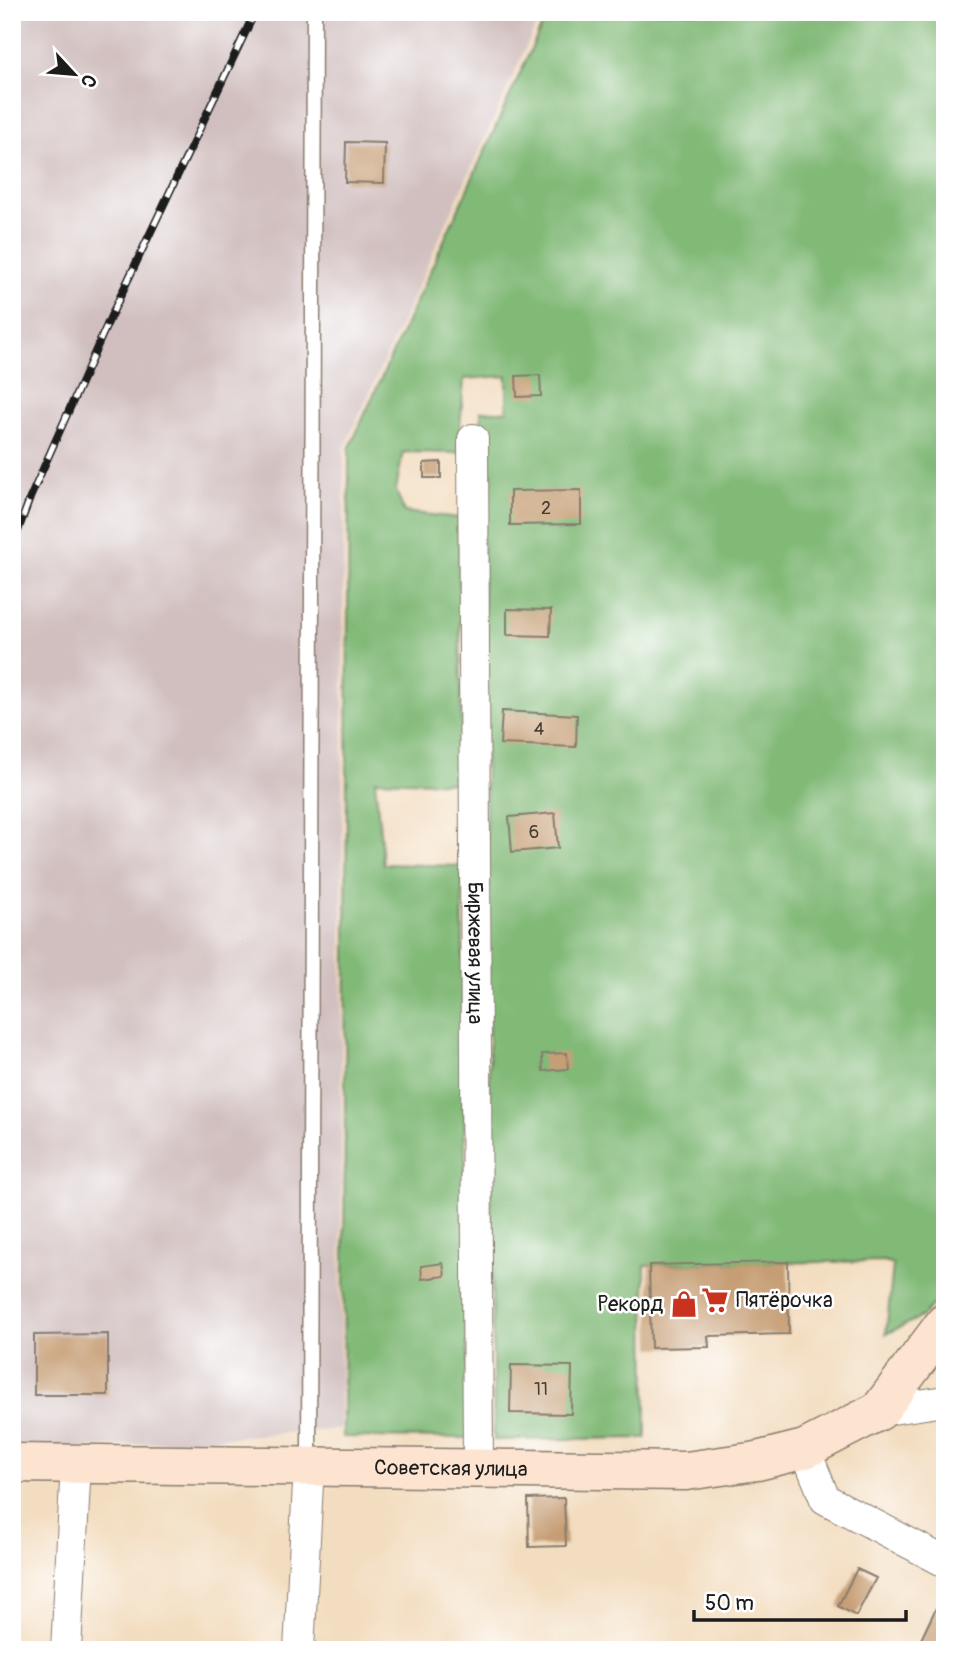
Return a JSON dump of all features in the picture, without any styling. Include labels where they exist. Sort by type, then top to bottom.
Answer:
[{"type":"main road","points":[[879,1411],[945,1323]]},
{"type":"main road","name":"Советская улица","points":[[12,1463],[686,1471],[757,1461],[805,1449],[879,1411]]},
{"type":"street","name":"Биржевая улица","points":[[473,439],[478,1468]]},
{"type":"street","points":[[879,1411],[945,1401]]},
{"type":"street","points":[[805,1449],[825,1499],[945,1562]]},
{"type":"street","points":[[66,1650],[76,1464]]},
{"type":"street","points":[[299,1650],[309,1466]]},
{"type":"lane","points":[[309,1466],[314,12]]},
{"type":"shaded area","points":[[12,12],[542,12],[344,449],[340,1429],[44,1451],[12,1448]]},
{"type":"green space","points":[[548,12],[945,12],[945,1291],[923,1316],[886,1334],[893,1265],[885,1261],[645,1265],[646,1438],[494,1440],[481,411],[507,411],[507,376],[464,379],[458,453],[403,452],[396,490],[404,512],[459,518],[462,783],[375,780],[383,864],[462,866],[468,1438],[343,1437],[349,449]]},
{"type":"building","points":[[346,142],[385,143],[384,183],[345,182]]},
{"type":"building","points":[[540,375],[541,396],[517,397],[516,376]]},
{"type":"building","points":[[441,462],[441,478],[424,478],[424,463]]},
{"type":"building","points":[[581,490],[581,524],[510,525],[510,491]]},
{"type":"building","points":[[507,609],[551,610],[550,636],[507,635]]},
{"type":"building","points":[[502,711],[577,715],[576,747],[500,744]]},
{"type":"building","points":[[555,813],[558,848],[512,852],[509,817]]},
{"type":"building","points":[[567,1053],[568,1069],[543,1071],[542,1054]]},
{"type":"building","points":[[788,1262],[789,1334],[708,1336],[709,1347],[651,1348],[649,1265]]},
{"type":"building","points":[[443,1263],[445,1276],[422,1279],[421,1266]]},
{"type":"building","points":[[108,1334],[108,1395],[34,1395],[34,1335]]},
{"type":"building","points":[[511,1365],[572,1366],[571,1414],[510,1413]]},
{"type":"building","points":[[564,1498],[566,1546],[529,1547],[528,1499]]},
{"type":"building","points":[[857,1569],[876,1578],[856,1616],[838,1606]]},
{"type":"building","points":[[936,1608],[945,1612],[945,1650],[916,1650]]},
{"type":"railway","points":[[12,547],[30,498],[110,318],[255,12]]},
{"type":"place","name":"Пятёрочка","points":[[715,1300]]},
{"type":"place","name":"Рекорд","points":[[684,1304]]}]
